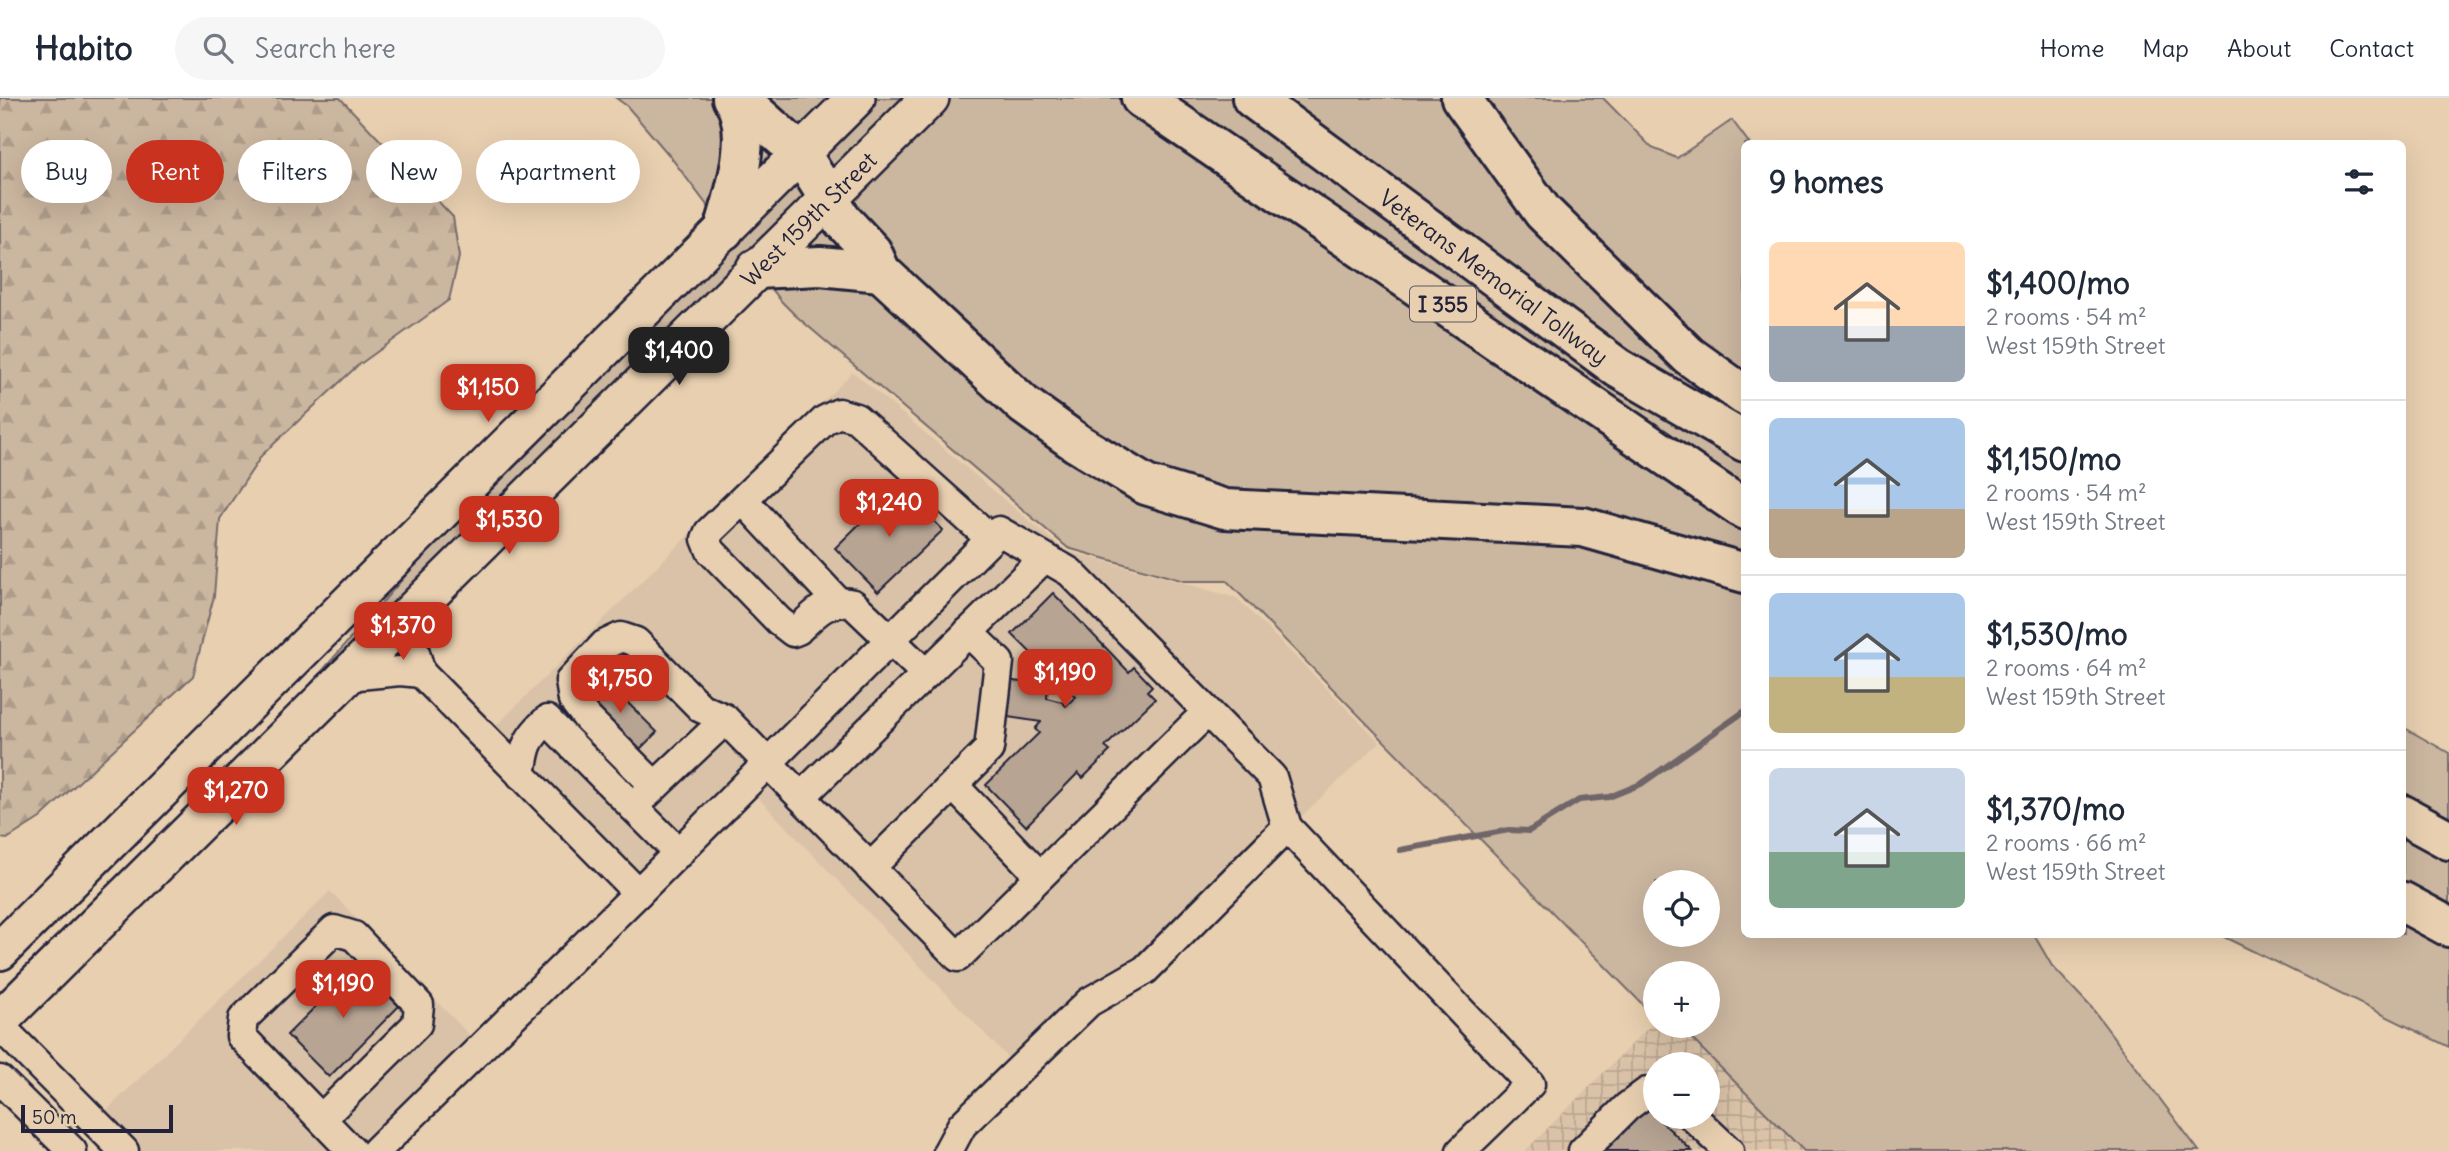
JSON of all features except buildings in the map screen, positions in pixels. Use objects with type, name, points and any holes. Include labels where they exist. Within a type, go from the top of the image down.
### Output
[{"type":"highway","name":"Veterans Memorial Tollway","points":[[1141,98],[1741,507]]},
{"type":"highway","name":"Veterans Memorial Tollway","points":[[1252,98],[1618,368],[1741,440]]},
{"type":"highway","points":[[1461,98],[1543,212],[1688,355],[1741,393]]},
{"type":"highway","points":[[735,102],[753,111],[801,154],[842,220],[872,252],[881,272],[1024,405],[1077,443],[1146,485],[1225,509],[1583,527],[1741,572]]},
{"type":"highway","points":[[724,230],[740,173],[742,133],[735,102]]},
{"type":"highway","points":[[756,269],[820,266],[881,272]]},
{"type":"highway","points":[[2406,817],[2449,840]]},
{"type":"highway","points":[[2406,904],[2449,927]]},
{"type":"main road","points":[[0,951],[856,98]]},
{"type":"main road","name":"West 159th Street","points":[[0,1020],[930,98]]},
{"type":"lane","points":[[926,674],[853,604],[838,602],[825,605],[793,632],[711,551],[706,539],[709,532],[825,420],[839,413],[856,418],[991,539]]},
{"type":"lane","points":[[743,500],[838,602]]},
{"type":"lane","points":[[376,1151],[679,853],[999,531],[1070,572],[1272,777],[1287,827],[1530,1084],[1461,1151]]},
{"type":"lane","points":[[801,797],[1044,558]]},
{"type":"lane","points":[[416,607],[413,646],[421,673],[638,893]]},
{"type":"lane","points":[[870,867],[989,749],[999,662],[968,632]]},
{"type":"lane","points":[[655,786],[587,718],[573,700],[570,681],[604,645],[621,637],[636,642],[701,708],[725,720],[958,957],[1207,712]]},
{"type":"lane","points":[[348,676],[387,672],[421,673]]},
{"type":"lane","points":[[521,775],[524,753],[531,735],[547,720],[679,853]]},
{"type":"lane","points":[[634,807],[725,720]]},
{"type":"lane","points":[[489,742],[531,735]]},
{"type":"lane","points":[[953,785],[1040,876]]},
{"type":"lane","points":[[948,1151],[962,1125],[1089,1002],[1145,971],[1287,827]]},
{"type":"lane","points":[[321,1119],[417,1024],[419,1005],[354,936],[334,930],[243,1019],[241,1037],[352,1151]]},
{"type":"lane","points":[[0,1026],[124,1151]]},
{"type":"lane","points":[[0,1080],[72,1151]]},
{"type":"lane","points":[[1583,1151],[1627,1107],[1643,1095]]},
{"type":"lane","points":[[1706,1129],[1729,1151]]},
{"type":"shaded area","points":[[853,372],[1064,550],[1237,598],[1380,742],[1142,967],[1015,1065],[743,782],[638,887],[489,733]]},
{"type":"shaded area","points":[[330,891],[478,1044],[368,1151],[128,1151],[98,1119]]},
{"type":"shaded area","points":[[1643,1033],[1643,1038],[1691,1038],[1705,1052],[1643,1052],[1643,1129],[1720,1129],[1720,1067],[1804,1151],[1525,1151]]},
{"type":"green space","points":[[0,98],[340,98],[380,140],[366,140],[366,203],[440,203],[453,217],[459,257],[449,300],[356,367],[262,455],[220,519],[214,596],[193,676],[40,818],[7,839],[0,838]]},
{"type":"green space","points":[[616,98],[1603,98],[1652,148],[1677,158],[1732,120],[1747,140],[1741,140],[1741,938],[2036,938],[2052,966],[2091,1007],[2199,1151],[1804,1151],[1720,1067],[1720,1052],[1705,1052],[1691,1038],[1720,1038],[1720,961],[1643,961],[1643,1005],[1227,581],[1184,581],[1068,548],[795,315],[749,259],[294,703],[464,509],[734,241],[669,155],[627,106]]},
{"type":"green space","points":[[2406,729],[2449,753],[2449,1047],[2226,938],[2406,938]]},
{"type":"waterway","points":[[1400,850],[1509,830],[1529,831],[1579,800],[1609,797],[1641,784],[1741,714]]}]
